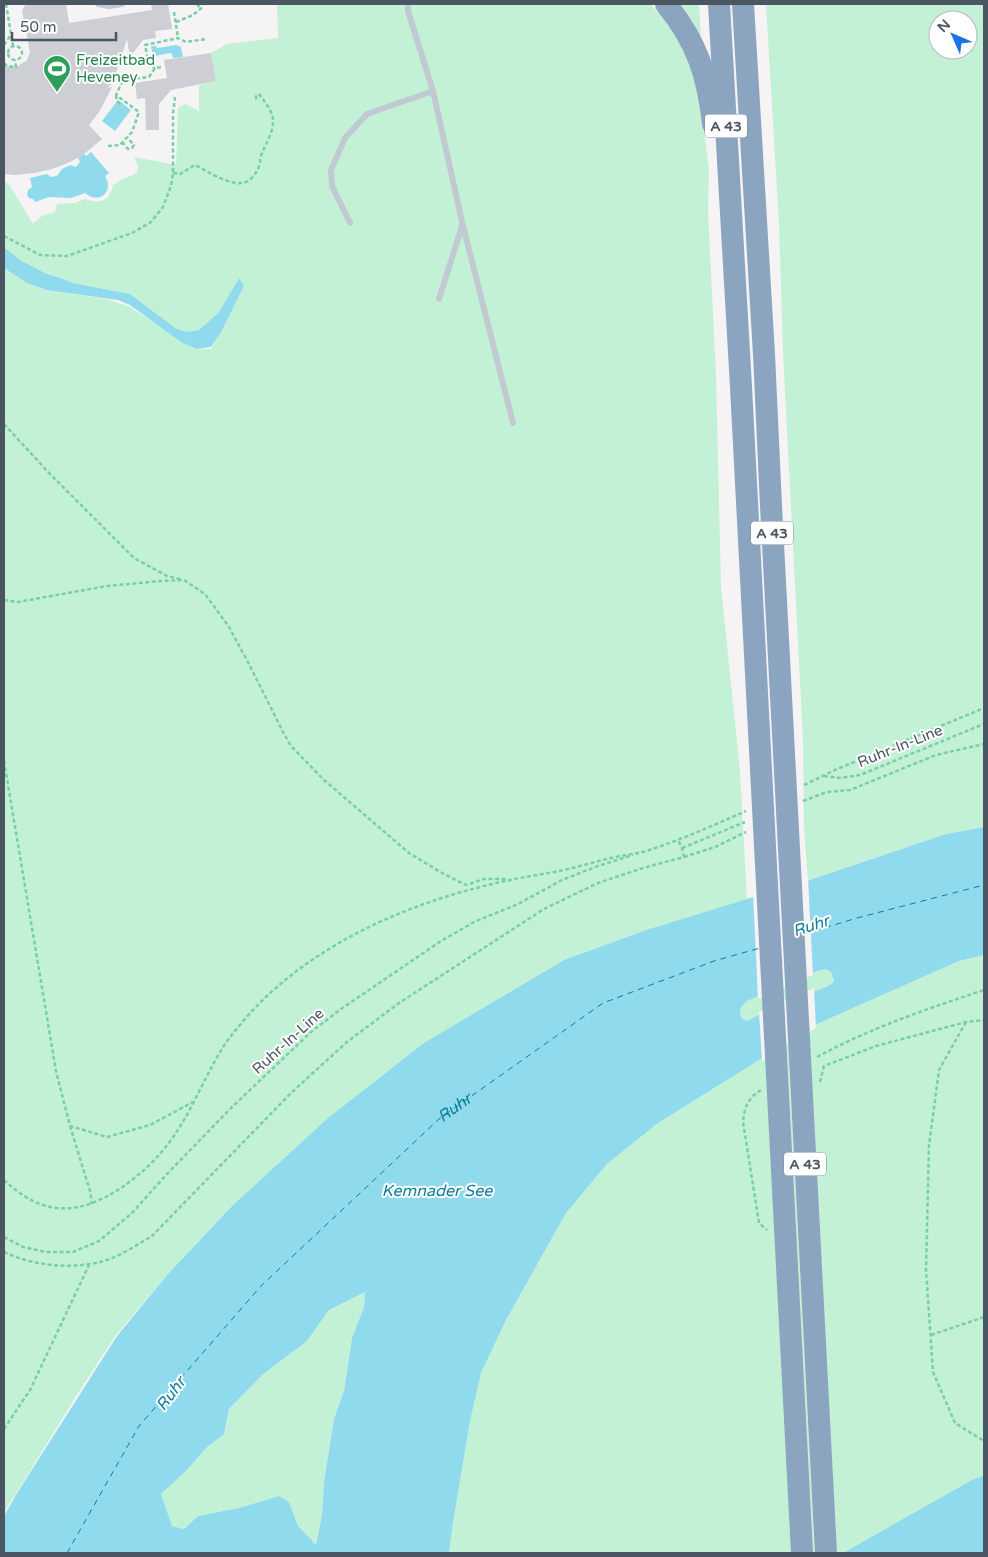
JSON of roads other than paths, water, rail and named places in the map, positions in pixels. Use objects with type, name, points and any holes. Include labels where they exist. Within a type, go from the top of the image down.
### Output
[{"type":"highway","points":[[666,4],[679,19],[693,43],[706,78],[712,113],[720,212],[733,249]]},
{"type":"highway","name":"A 43","points":[[718,4],[762,783],[802,1553]]},
{"type":"highway","name":"A 43","points":[[744,4],[791,781],[826,1553]]},
{"type":"lane","points":[[98,4],[108,6],[122,4]]},
{"type":"lane","points":[[408,4],[408,11],[433,91],[463,226],[514,423]]},
{"type":"lane","points":[[350,223],[332,186],[331,170],[345,138],[367,114],[433,91]]},
{"type":"lane","points":[[439,299],[463,226]]},
{"type":"water","points":[[176,45],[181,47],[183,57],[173,58],[170,53],[155,56],[151,46],[158,48]]},
{"type":"water","points":[[118,100],[131,110],[115,131],[102,121]]},
{"type":"water","points":[[91,152],[109,173],[105,176],[108,187],[104,195],[95,198],[85,193],[71,198],[49,197],[35,202],[29,198],[27,195],[28,190],[32,187],[30,178],[47,174],[51,177],[57,176],[62,169],[70,165],[76,167],[80,162],[78,157],[84,154],[86,156]]},
{"type":"water","points":[[4,247],[20,260],[47,274],[73,283],[130,294],[175,328],[187,332],[199,330],[219,312],[239,278],[244,286],[221,332],[211,347],[196,349],[181,342],[130,305],[118,300],[46,290],[27,283],[4,268]]},
{"type":"water","name":"Kemnader See","points":[[984,827],[984,955],[959,961],[817,1024],[658,1123],[607,1164],[566,1213],[506,1320],[481,1373],[470,1421],[449,1553],[4,1553],[4,1516],[19,1490],[117,1336],[168,1274],[233,1205],[328,1118],[424,1043],[564,960],[646,930],[809,880],[946,834]],"holes":[[[825,969],[831,972],[834,981],[830,985],[748,1021],[742,1019],[741,1009],[747,1001]],[[365,1292],[364,1307],[352,1338],[344,1391],[334,1419],[324,1482],[322,1515],[316,1545],[298,1526],[289,1502],[279,1496],[239,1508],[198,1516],[184,1529],[172,1526],[161,1494],[186,1471],[206,1448],[224,1434],[229,1409],[262,1375],[307,1341],[329,1310]]]},
{"type":"water","points":[[984,1475],[984,1553],[843,1553],[972,1480]]},
{"type":"place","name":"Freizeitbad Heveney","points":[[57,93]]},
{"type":"water label","name":"Ruhr","points":[[811,926]]},
{"type":"water label","name":"Ruhr","points":[[454,1107]]},
{"type":"water label","name":"Ruhr","points":[[171,1394]]}]
